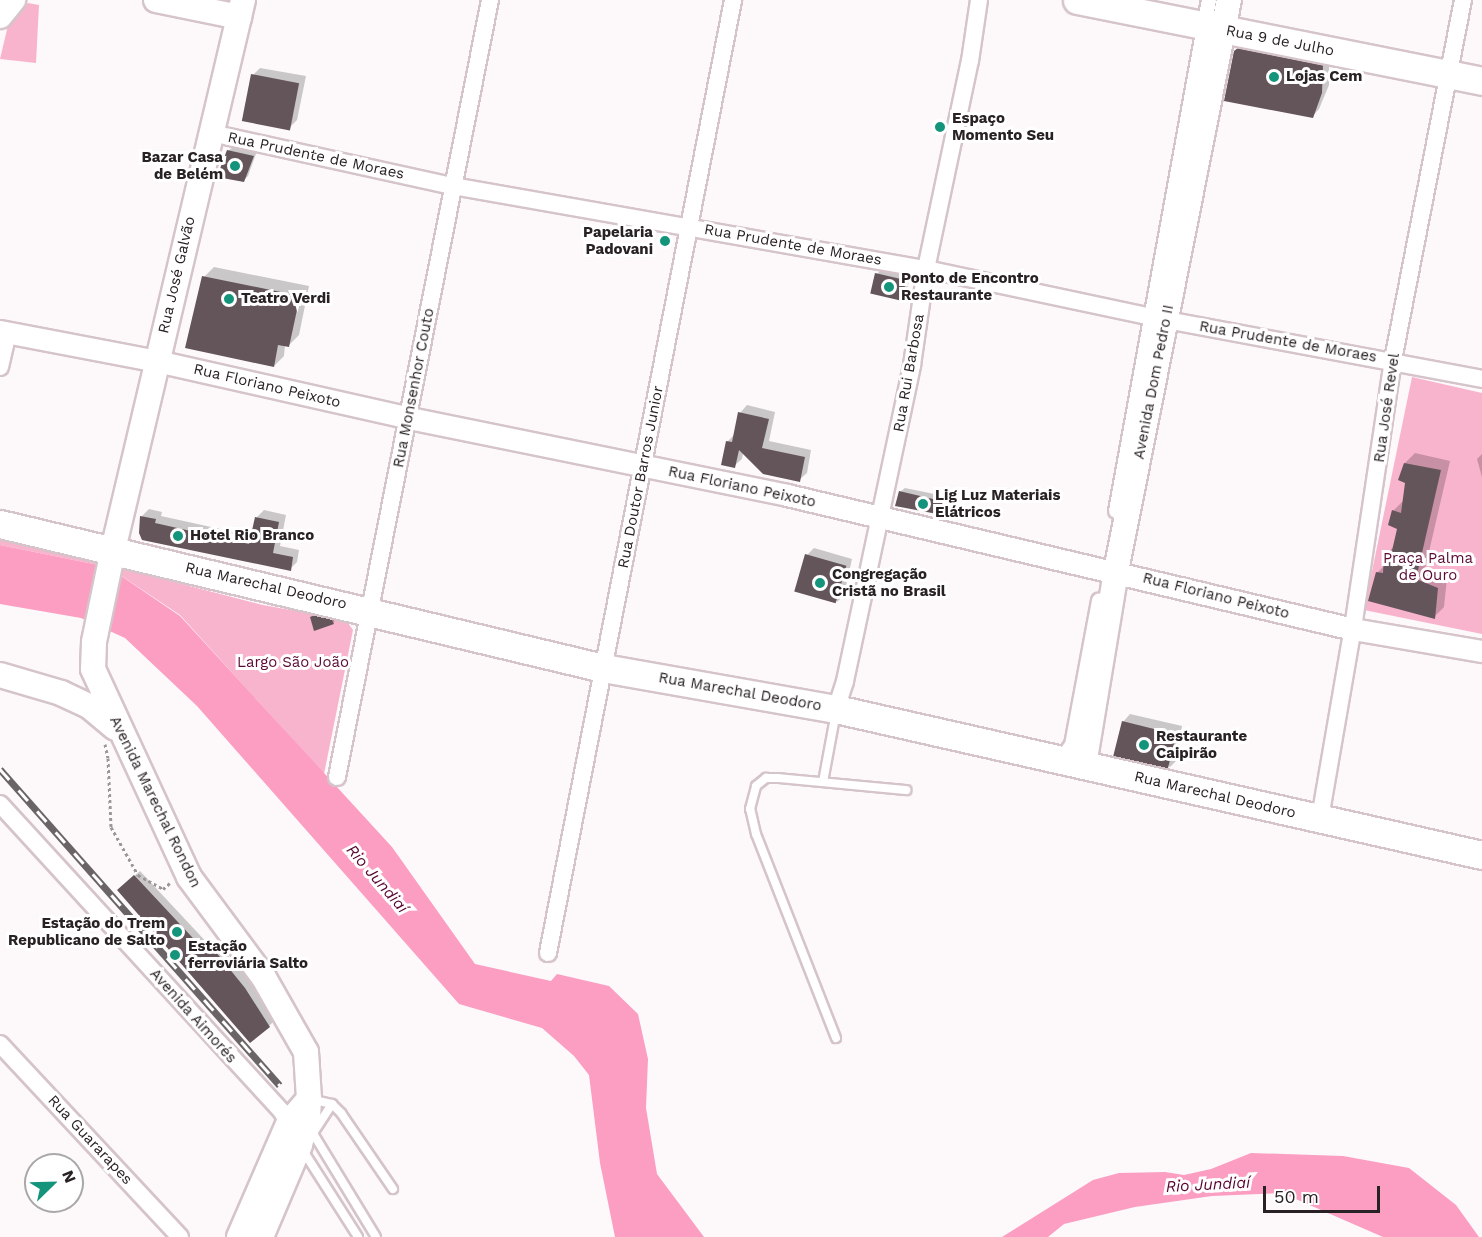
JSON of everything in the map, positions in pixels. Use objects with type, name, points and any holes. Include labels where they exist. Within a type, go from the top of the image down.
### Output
[{"type":"main road","points":[[0,16],[13,0]]},
{"type":"main road","points":[[156,0],[240,6]]},
{"type":"main road","name":"Rua 9 de Julho","points":[[1077,0],[1212,18],[1482,81]]},
{"type":"main road","name":"Avenida Dom Pedro II","points":[[1073,762],[1159,319],[1212,18],[1229,0]]},
{"type":"main road","name":"Rua José Galvão","points":[[112,555],[240,6]]},
{"type":"main road","name":"Rua Marechal Deodoro","points":[[0,524],[112,555],[370,611],[603,668],[836,709],[1482,855]]},
{"type":"main road","name":"Avenida Marechal Rondon","points":[[112,555],[94,642],[93,669],[110,735],[189,877],[264,978],[294,1028],[306,1052],[320,1101],[261,1237]]},
{"type":"main road","points":[[61,693],[84,680],[93,669]]},
{"type":"main road","points":[[0,675],[61,693],[89,706],[110,735]]},
{"type":"main road","points":[[239,1237],[289,1122],[320,1101]]},
{"type":"street","name":"Rua Monsenhor Couto","points":[[337,777],[490,0]]},
{"type":"street","name":"Rua Doutor Barros Junior","points":[[548,953],[733,0]]},
{"type":"street","name":"Rua Rui Barbosa","points":[[836,709],[845,681],[912,365],[926,269],[970,61],[980,0]]},
{"type":"street","name":"Rua José Revel","points":[[1320,818],[1353,629],[1393,360],[1463,0]]},
{"type":"street","name":"Rua Prudente de Moraes","points":[[211,133],[453,186],[926,269],[1159,319],[1393,360],[1482,379]]},
{"type":"street","name":"Rua Floriano Peixoto","points":[[4,332],[157,361],[409,418],[787,495],[1353,629],[1482,651]]},
{"type":"street","points":[[0,367],[4,332]]},
{"type":"street","name":"Avenida Aimorés","points":[[0,804],[289,1122],[300,1145]]},
{"type":"street","name":"Rua Guararapes","points":[[0,1044],[180,1237]]},
{"type":"lane","points":[[823,782],[836,709]]},
{"type":"lane","points":[[836,1038],[756,834],[750,809],[756,786],[766,778],[906,790]]},
{"type":"lane","points":[[376,1237],[314,1135],[320,1101],[349,1123],[393,1189]]},
{"type":"lane","points":[[300,1145],[358,1237]]},
{"type":"path","points":[[110,735],[108,758],[111,827],[138,875],[164,889],[170,883]]},
{"type":"green space","points":[[28,3],[39,5],[36,63],[0,59],[9,21]]},
{"type":"green space","name":"Praça Palma de Ouro","points":[[1412,377],[1482,393],[1482,634],[1364,610]]},
{"type":"green space","name":"Largo São João","points":[[0,537],[263,605],[346,620],[353,630],[324,774],[180,615],[108,567],[0,545]]},
{"type":"water","name":"Rio Jundiaí","points":[[0,545],[108,567],[180,616],[392,847],[475,964],[551,981],[557,974],[609,986],[638,1014],[648,1059],[646,1108],[657,1174],[704,1237],[615,1237],[600,1163],[589,1075],[574,1056],[542,1028],[459,1004],[197,706],[125,638],[81,618],[0,604]]},
{"type":"water","name":"Rio Jundiaí","points":[[1251,1153],[1343,1156],[1409,1168],[1456,1205],[1479,1237],[1383,1237],[1282,1193],[1212,1196],[1135,1207],[1064,1224],[1048,1237],[1002,1237],[1093,1180],[1119,1173],[1165,1172],[1184,1175],[1211,1169]]},
{"type":"building","name":"Lojas Cem","points":[[1238,48],[1323,65],[1322,93],[1313,118],[1224,101],[1234,51]]},
{"type":"building","points":[[251,74],[299,83],[290,130],[242,121]]},
{"type":"building","name":"Bazar Casa de Belém","points":[[227,150],[254,156],[244,182],[217,177]]},
{"type":"building","name":"Ponto de Encontro Restaurante","points":[[875,273],[906,280],[901,301],[870,293]]},
{"type":"building","points":[[202,276],[300,296],[289,347],[278,345],[274,367],[185,348]]},
{"type":"building","points":[[738,412],[769,419],[762,448],[805,457],[800,482],[763,474],[739,450],[735,468],[721,465],[726,441],[732,442]]},
{"type":"building","points":[[1404,463],[1441,470],[1416,579],[1438,588],[1435,619],[1368,601],[1376,572],[1383,573],[1384,554],[1391,555],[1397,529],[1388,525],[1392,510],[1401,513],[1405,483],[1398,480]]},
{"type":"building","name":"Lig Luz Materiais Elátricos","points":[[899,491],[950,503],[948,516],[895,506]]},
{"type":"building","points":[[140,516],[156,519],[155,523],[249,544],[255,517],[279,522],[273,553],[293,557],[291,571],[142,540],[139,533]]},
{"type":"building","name":"Congregação Cristã no Brasil","points":[[805,554],[846,566],[836,603],[794,591]]},
{"type":"building","points":[[315,615],[332,620],[334,624],[314,631],[310,617]]},
{"type":"building","name":"Restaurante Caipirão","points":[[1122,721],[1176,735],[1168,769],[1113,756]]},
{"type":"building","points":[[134,875],[205,951],[211,946],[245,988],[270,1027],[250,1043],[117,890]]},
{"type":"railway","points":[[0,769],[280,1085]]},
{"type":"place","name":"Lojas Cem","points":[[1274,77]]},
{"type":"place","name":"Espaço Momento Seu","points":[[940,127]]},
{"type":"place","name":"Bazar Casa de Belém","points":[[235,166]]},
{"type":"place","name":"Papelaria Padovani","points":[[665,241]]},
{"type":"place","name":"Ponto de Encontro Restaurante","points":[[889,287]]},
{"type":"place","name":"Teatro Verdi","points":[[229,299]]},
{"type":"place","name":"Lig Luz Materiais Elátricos","points":[[923,504]]},
{"type":"place","name":"Hotel Rio Branco","points":[[178,536]]},
{"type":"place","name":"Congregação Cristã no Brasil","points":[[820,583]]},
{"type":"place","name":"Restaurante Caipirão","points":[[1144,745]]},
{"type":"place","name":"Estação do Trem Republicano de Salto","points":[[177,932]]},
{"type":"place","name":"Estação ferroviária Salto","points":[[175,955]]}]
